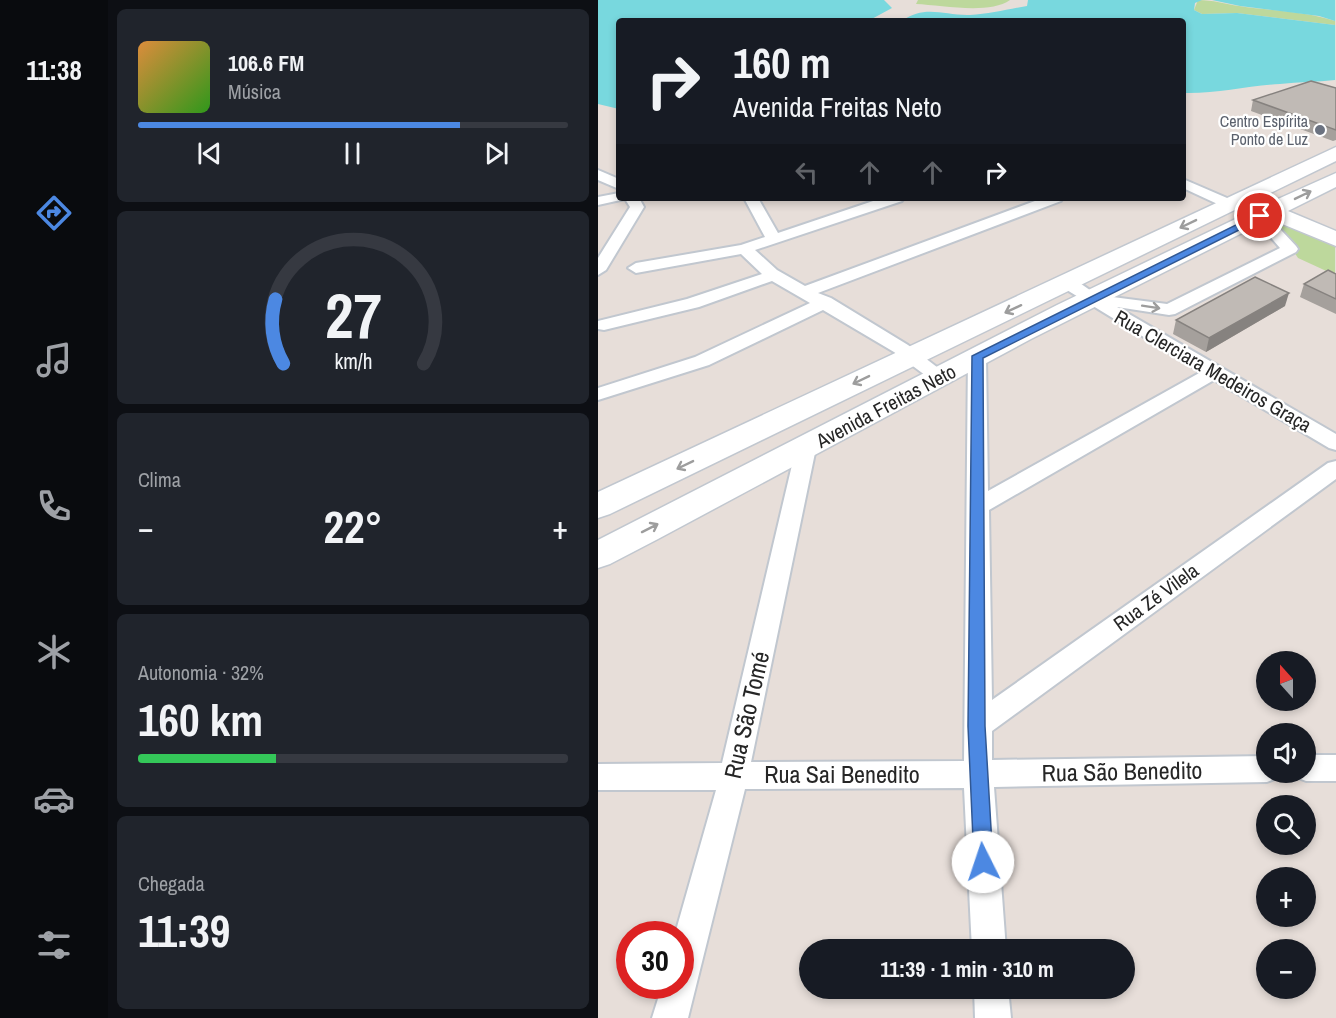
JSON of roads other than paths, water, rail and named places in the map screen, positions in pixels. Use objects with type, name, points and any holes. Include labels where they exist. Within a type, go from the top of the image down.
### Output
[{"type":"main road","name":"Avenida Freitas Neto","points":[[598,555],[940,377],[1084,293],[1250,208],[1336,153]]},
{"type":"main road","name":"Avenida Freitas Neto","points":[[1250,208],[1336,179]]},
{"type":"main road","points":[[1250,208],[1336,239]]},
{"type":"main road","name":"Avenida Freitas Neto","points":[[598,506],[913,355],[1084,293]]},
{"type":"street","points":[[598,174],[616,183]]},
{"type":"street","points":[[1084,293],[1169,310],[1290,249],[1250,208],[1186,184]]},
{"type":"street","points":[[598,201],[616,198]]},
{"type":"street","points":[[753,201],[774,239]]},
{"type":"street","points":[[636,268],[744,249],[888,201]]},
{"type":"street","points":[[806,292],[1048,201]]},
{"type":"street","points":[[598,270],[631,220],[634,203]]},
{"type":"street","points":[[744,249],[774,275],[825,302],[913,355],[940,377]]},
{"type":"street","points":[[604,325],[693,303],[774,275]]},
{"type":"street","name":"Rua Clerciara Medeiros Graça","points":[[1084,293],[1336,443]]},
{"type":"street","points":[[598,394],[702,361],[825,302]]},
{"type":"street","points":[[977,356],[977,726],[988,939]]},
{"type":"street","points":[[977,507],[1214,372]]},
{"type":"street","name":"Rua São Tomé","points":[[694,926],[734,776],[806,448]]},
{"type":"street","name":"Rua Zé Vilela","points":[[977,726],[1336,468]]},
{"type":"street","name":"Rua São Benedito","points":[[978,774],[1256,769]]},
{"type":"street","name":"Rua Sai Benedito","points":[[598,777],[978,774]]},
{"type":"street","points":[[670,1018],[675,999]]},
{"type":"street","points":[[992,999],[993,1018]]},
{"type":"water","points":[[598,0],[884,0],[892,8],[874,18],[616,18],[616,108],[598,104]]},
{"type":"water","points":[[1028,0],[1202,0],[1195,3],[1194,10],[1202,14],[1237,13],[1335,25],[1335,80],[1186,93],[1186,18],[907,18],[927,12],[970,15],[1027,6]]},
{"type":"water","points":[[1212,0],[1335,0],[1335,21],[1319,16]]},
{"type":"place","name":"Centro Espírita Ponto de Luz","points":[[1320,130]]}]
